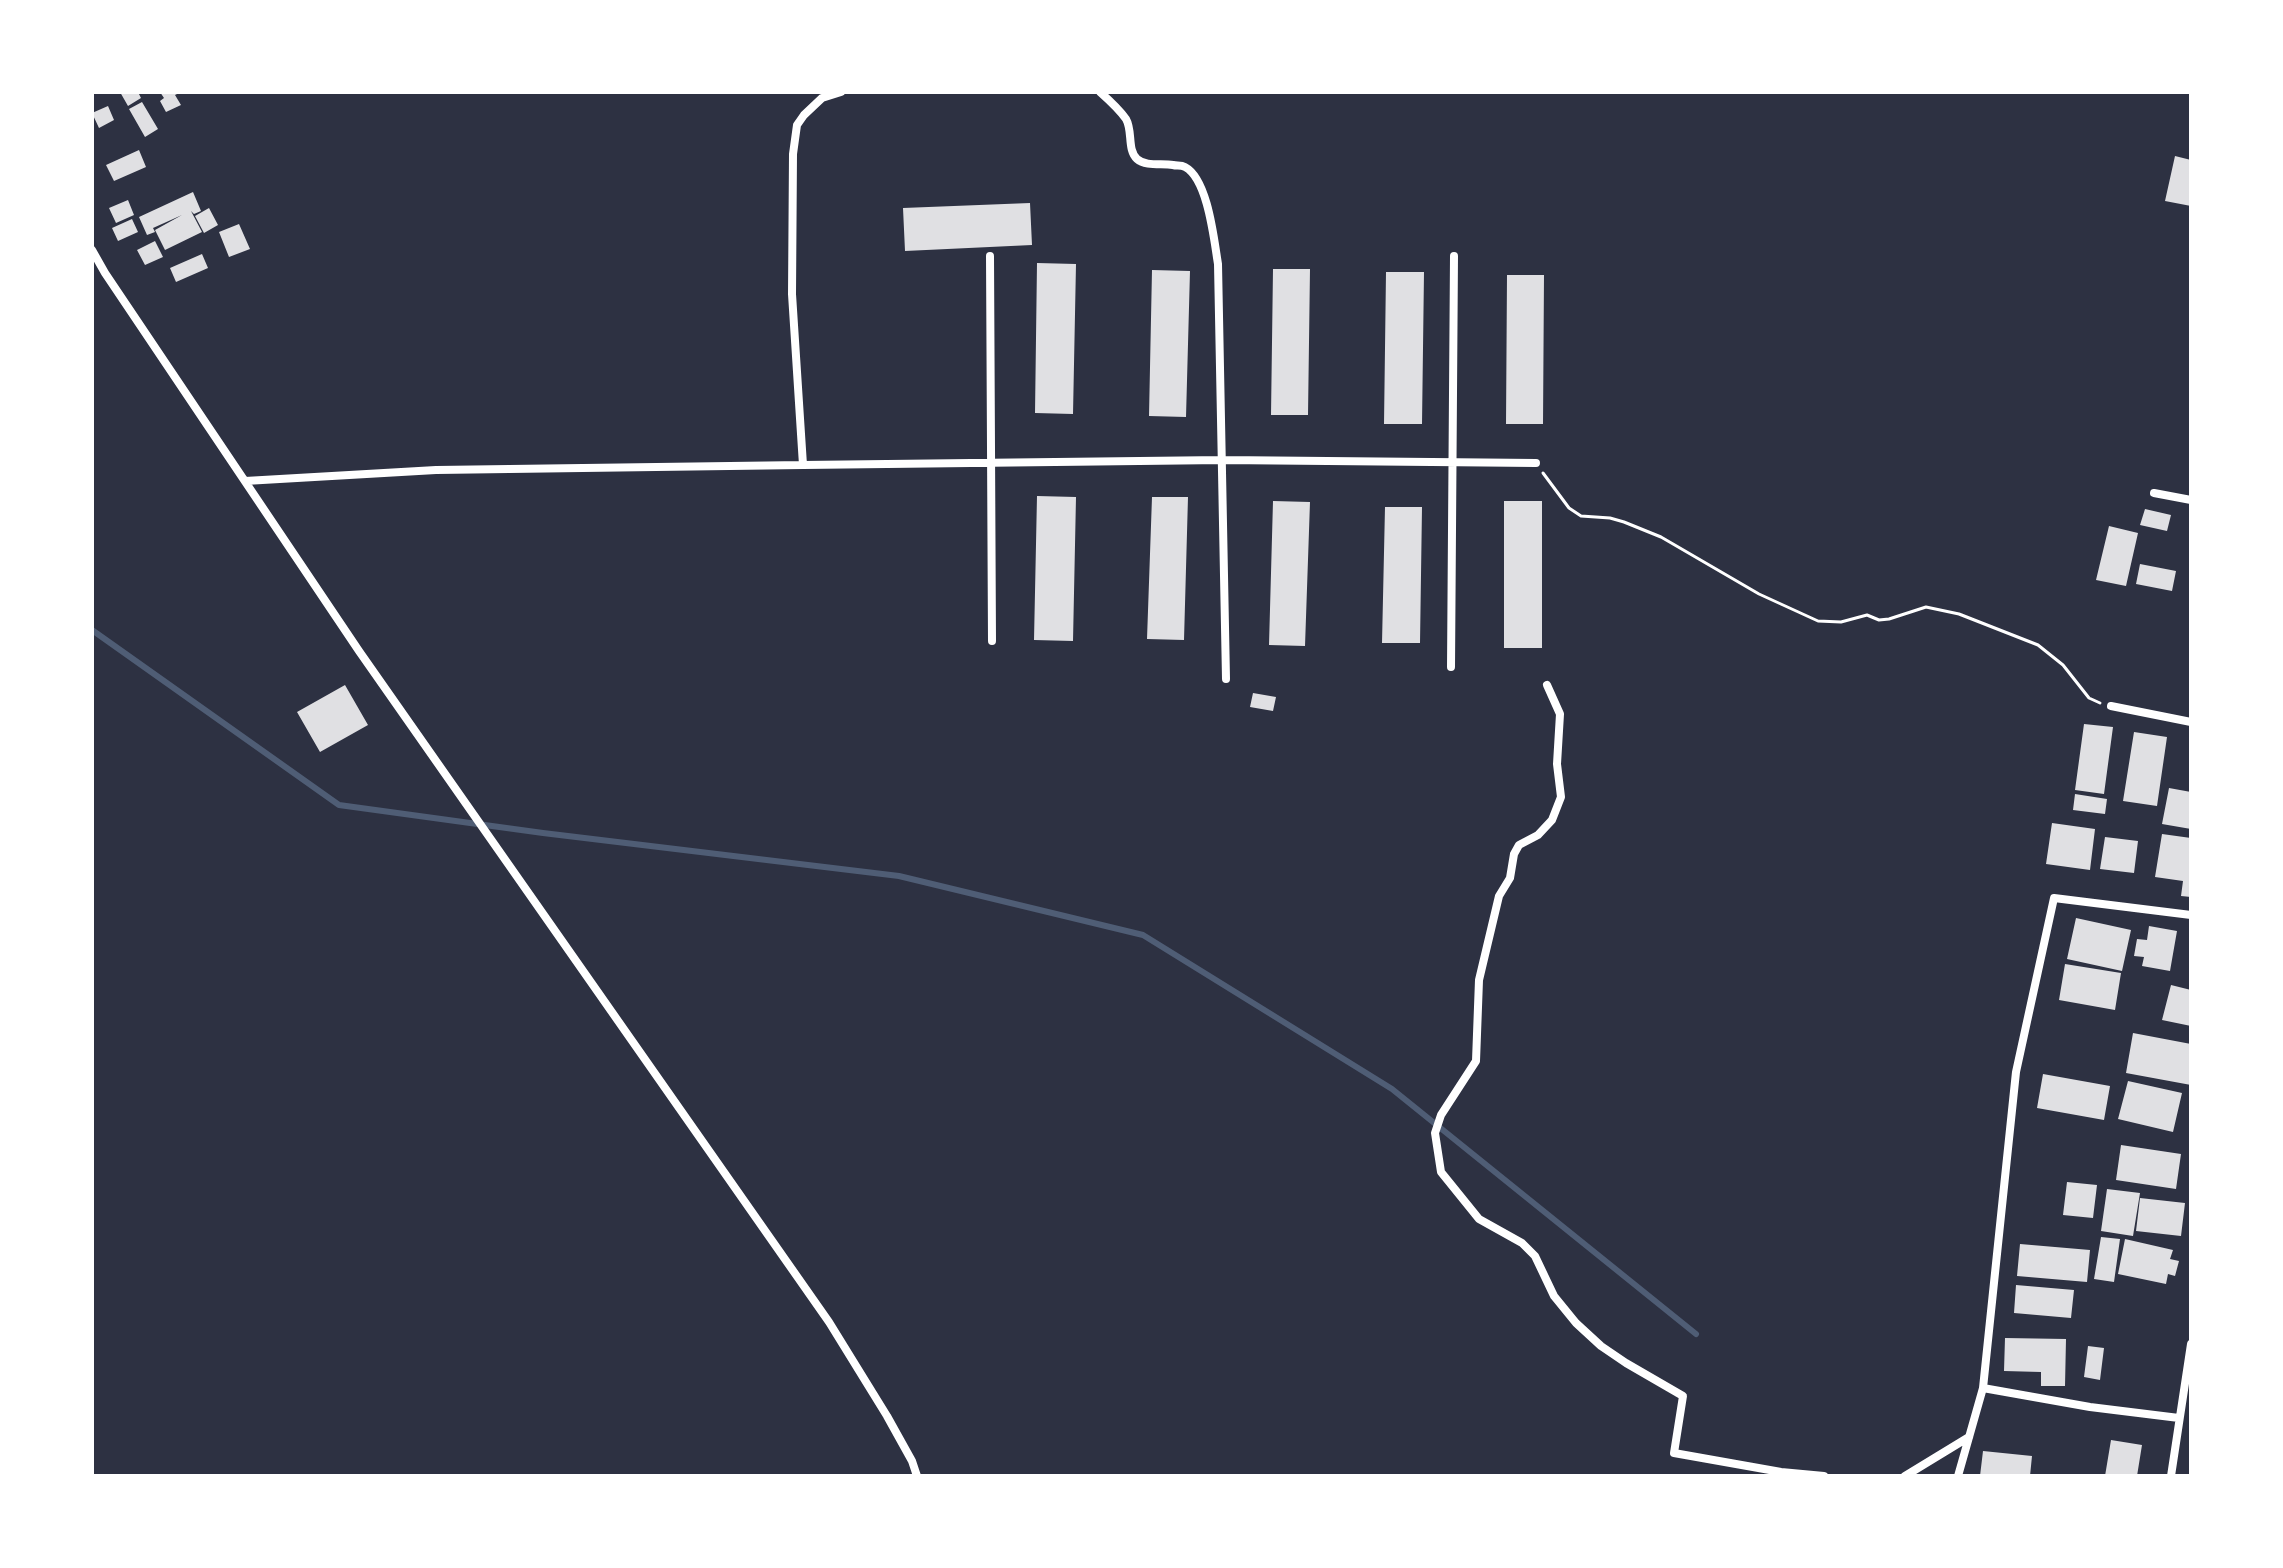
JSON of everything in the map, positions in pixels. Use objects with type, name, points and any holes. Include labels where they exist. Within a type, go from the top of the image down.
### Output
[{"type":"street","points":[[803,465],[792,294],[793,154],[797,125],[804,115],[822,98],[841,92]]},
{"type":"street","points":[[1100,92],[1127,121],[1132,153],[1137,160],[1146,164],[1185,167],[1195,177],[1202,190],[1218,264],[1226,679]]},
{"type":"street","points":[[92,250],[359,651],[829,1322],[912,1461],[917,1476]]},
{"type":"street","points":[[990,256],[992,641]]},
{"type":"street","points":[[1451,667],[1454,256]]},
{"type":"street","points":[[245,481],[436,470],[1223,460],[1536,463]]},
{"type":"street","points":[[2154,493],[2191,500]]},
{"type":"street","points":[[1547,685],[1560,714],[1557,764],[1561,797],[1552,820],[1538,835],[1519,845],[1514,854],[1510,878],[1499,896],[1479,980],[1476,1061],[1441,1115],[1435,1133],[1441,1172],[1479,1219],[1522,1243],[1535,1256],[1554,1296],[1576,1323],[1601,1346],[1683,1396],[1674,1453],[1781,1472],[1824,1476]]},
{"type":"street","points":[[2111,706],[2191,722]]},
{"type":"street","points":[[1958,1476],[1983,1388],[2016,1072],[2054,898],[2191,915]]},
{"type":"street","points":[[2171,1476],[2191,1344]]},
{"type":"street","points":[[1983,1388],[2090,1407],[2179,1418]]},
{"type":"street","points":[[1905,1476],[1969,1437]]},
{"type":"path","points":[[1536,463],[1569,508],[1581,516],[1610,518],[1661,537],[1759,594],[1818,621],[1841,622],[1867,615],[1879,620],[1889,619],[1926,607],[1959,614],[2038,645],[2063,665],[2089,698],[2111,706]]},
{"type":"building","points":[[120,92],[138,92],[141,98],[128,106]]},
{"type":"building","points":[[160,92],[181,92],[175,95],[181,105],[166,112],[160,101],[164,98]]},
{"type":"building","points":[[142,102],[158,129],[145,137],[129,109]]},
{"type":"building","points":[[108,106],[114,120],[99,128],[92,113]]},
{"type":"building","points":[[139,150],[146,167],[114,181],[106,165]]},
{"type":"building","points":[[2175,156],[2191,160],[2191,206],[2165,201]]},
{"type":"building","points":[[193,192],[201,211],[194,214],[191,211],[202,232],[165,250],[155,230],[182,215],[153,228],[155,232],[147,235],[139,217]]},
{"type":"building","points":[[128,200],[134,215],[116,223],[109,208]]},
{"type":"building","points":[[1030,203],[1032,245],[905,251],[903,208]]},
{"type":"building","points":[[209,208],[218,225],[204,233],[195,216]]},
{"type":"building","points":[[132,219],[138,232],[118,241],[112,228]]},
{"type":"building","points":[[239,224],[250,249],[229,257],[219,232]]},
{"type":"building","points":[[155,241],[163,257],[145,265],[137,250]]},
{"type":"building","points":[[202,254],[208,268],[176,282],[170,268]]},
{"type":"building","points":[[1037,263],[1076,264],[1073,414],[1035,413]]},
{"type":"building","points":[[1273,269],[1310,269],[1308,415],[1271,415]]},
{"type":"building","points":[[1152,270],[1190,271],[1186,417],[1149,416]]},
{"type":"building","points":[[1386,272],[1424,272],[1422,424],[1384,424]]},
{"type":"building","points":[[1507,275],[1544,275],[1543,424],[1506,424]]},
{"type":"building","points":[[1037,496],[1076,497],[1073,641],[1034,640]]},
{"type":"building","points":[[1152,497],[1188,497],[1184,640],[1147,639]]},
{"type":"building","points":[[1273,501],[1310,502],[1305,646],[1269,645]]},
{"type":"building","points":[[1504,501],[1542,501],[1542,648],[1504,648]]},
{"type":"building","points":[[1385,507],[1422,507],[1420,643],[1382,643]]},
{"type":"building","points":[[2145,509],[2171,515],[2167,531],[2140,525]]},
{"type":"building","points":[[2109,526],[2138,533],[2126,586],[2096,580]]},
{"type":"building","points":[[2140,564],[2176,571],[2172,591],[2136,584]]},
{"type":"building","points":[[345,685],[368,725],[320,752],[297,712]]},
{"type":"building","points":[[1253,693],[1276,697],[1273,711],[1250,707]]},
{"type":"building","points":[[2084,724],[2113,727],[2104,794],[2075,790]]},
{"type":"building","points":[[2134,732],[2167,737],[2157,806],[2123,801]]},
{"type":"building","points":[[2169,788],[2191,792],[2191,829],[2162,824]]},
{"type":"building","points":[[2075,794],[2107,799],[2105,814],[2073,810]]},
{"type":"building","points":[[2052,823],[2095,829],[2090,870],[2046,864]]},
{"type":"building","points":[[2162,834],[2191,838],[2191,897],[2181,896],[2183,881],[2155,877]]},
{"type":"building","points":[[2105,837],[2138,841],[2134,873],[2100,869]]},
{"type":"building","points":[[2076,918],[2131,930],[2122,971],[2067,959]]},
{"type":"building","points":[[2149,926],[2177,931],[2170,971],[2142,966],[2144,957],[2134,956],[2137,939],[2147,940]]},
{"type":"building","points":[[2065,964],[2121,973],[2115,1010],[2059,1000]]},
{"type":"building","points":[[2171,985],[2191,990],[2191,1026],[2162,1020]]},
{"type":"building","points":[[2133,1033],[2191,1044],[2191,1085],[2126,1073]]},
{"type":"building","points":[[2043,1074],[2110,1086],[2104,1120],[2037,1108]]},
{"type":"building","points":[[2128,1081],[2182,1093],[2173,1132],[2118,1119]]},
{"type":"building","points":[[2121,1145],[2181,1154],[2176,1189],[2116,1180]]},
{"type":"building","points":[[2067,1182],[2097,1185],[2093,1218],[2063,1215]]},
{"type":"building","points":[[2107,1189],[2140,1193],[2133,1236],[2101,1231]]},
{"type":"building","points":[[2140,1198],[2185,1203],[2181,1236],[2136,1231]]},
{"type":"building","points":[[2101,1237],[2120,1239],[2114,1282],[2094,1279]]},
{"type":"building","points":[[2125,1239],[2173,1250],[2170,1259],[2179,1261],[2175,1276],[2168,1274],[2166,1284],[2118,1274]]},
{"type":"building","points":[[2020,1244],[2090,1250],[2087,1282],[2017,1276]]},
{"type":"building","points":[[2016,1285],[2074,1290],[2071,1318],[2014,1313]]},
{"type":"building","points":[[2005,1338],[2066,1339],[2065,1386],[2041,1386],[2041,1372],[2004,1371]]},
{"type":"building","points":[[2088,1346],[2104,1348],[2100,1380],[2084,1377]]},
{"type":"building","points":[[2111,1440],[2142,1445],[2137,1476],[2105,1476]]},
{"type":"building","points":[[1983,1451],[2032,1456],[2030,1476],[1980,1476]]},
{"type":"waterway","points":[[92,630],[339,805],[899,876],[1143,935],[1392,1089],[1696,1334]]}]
